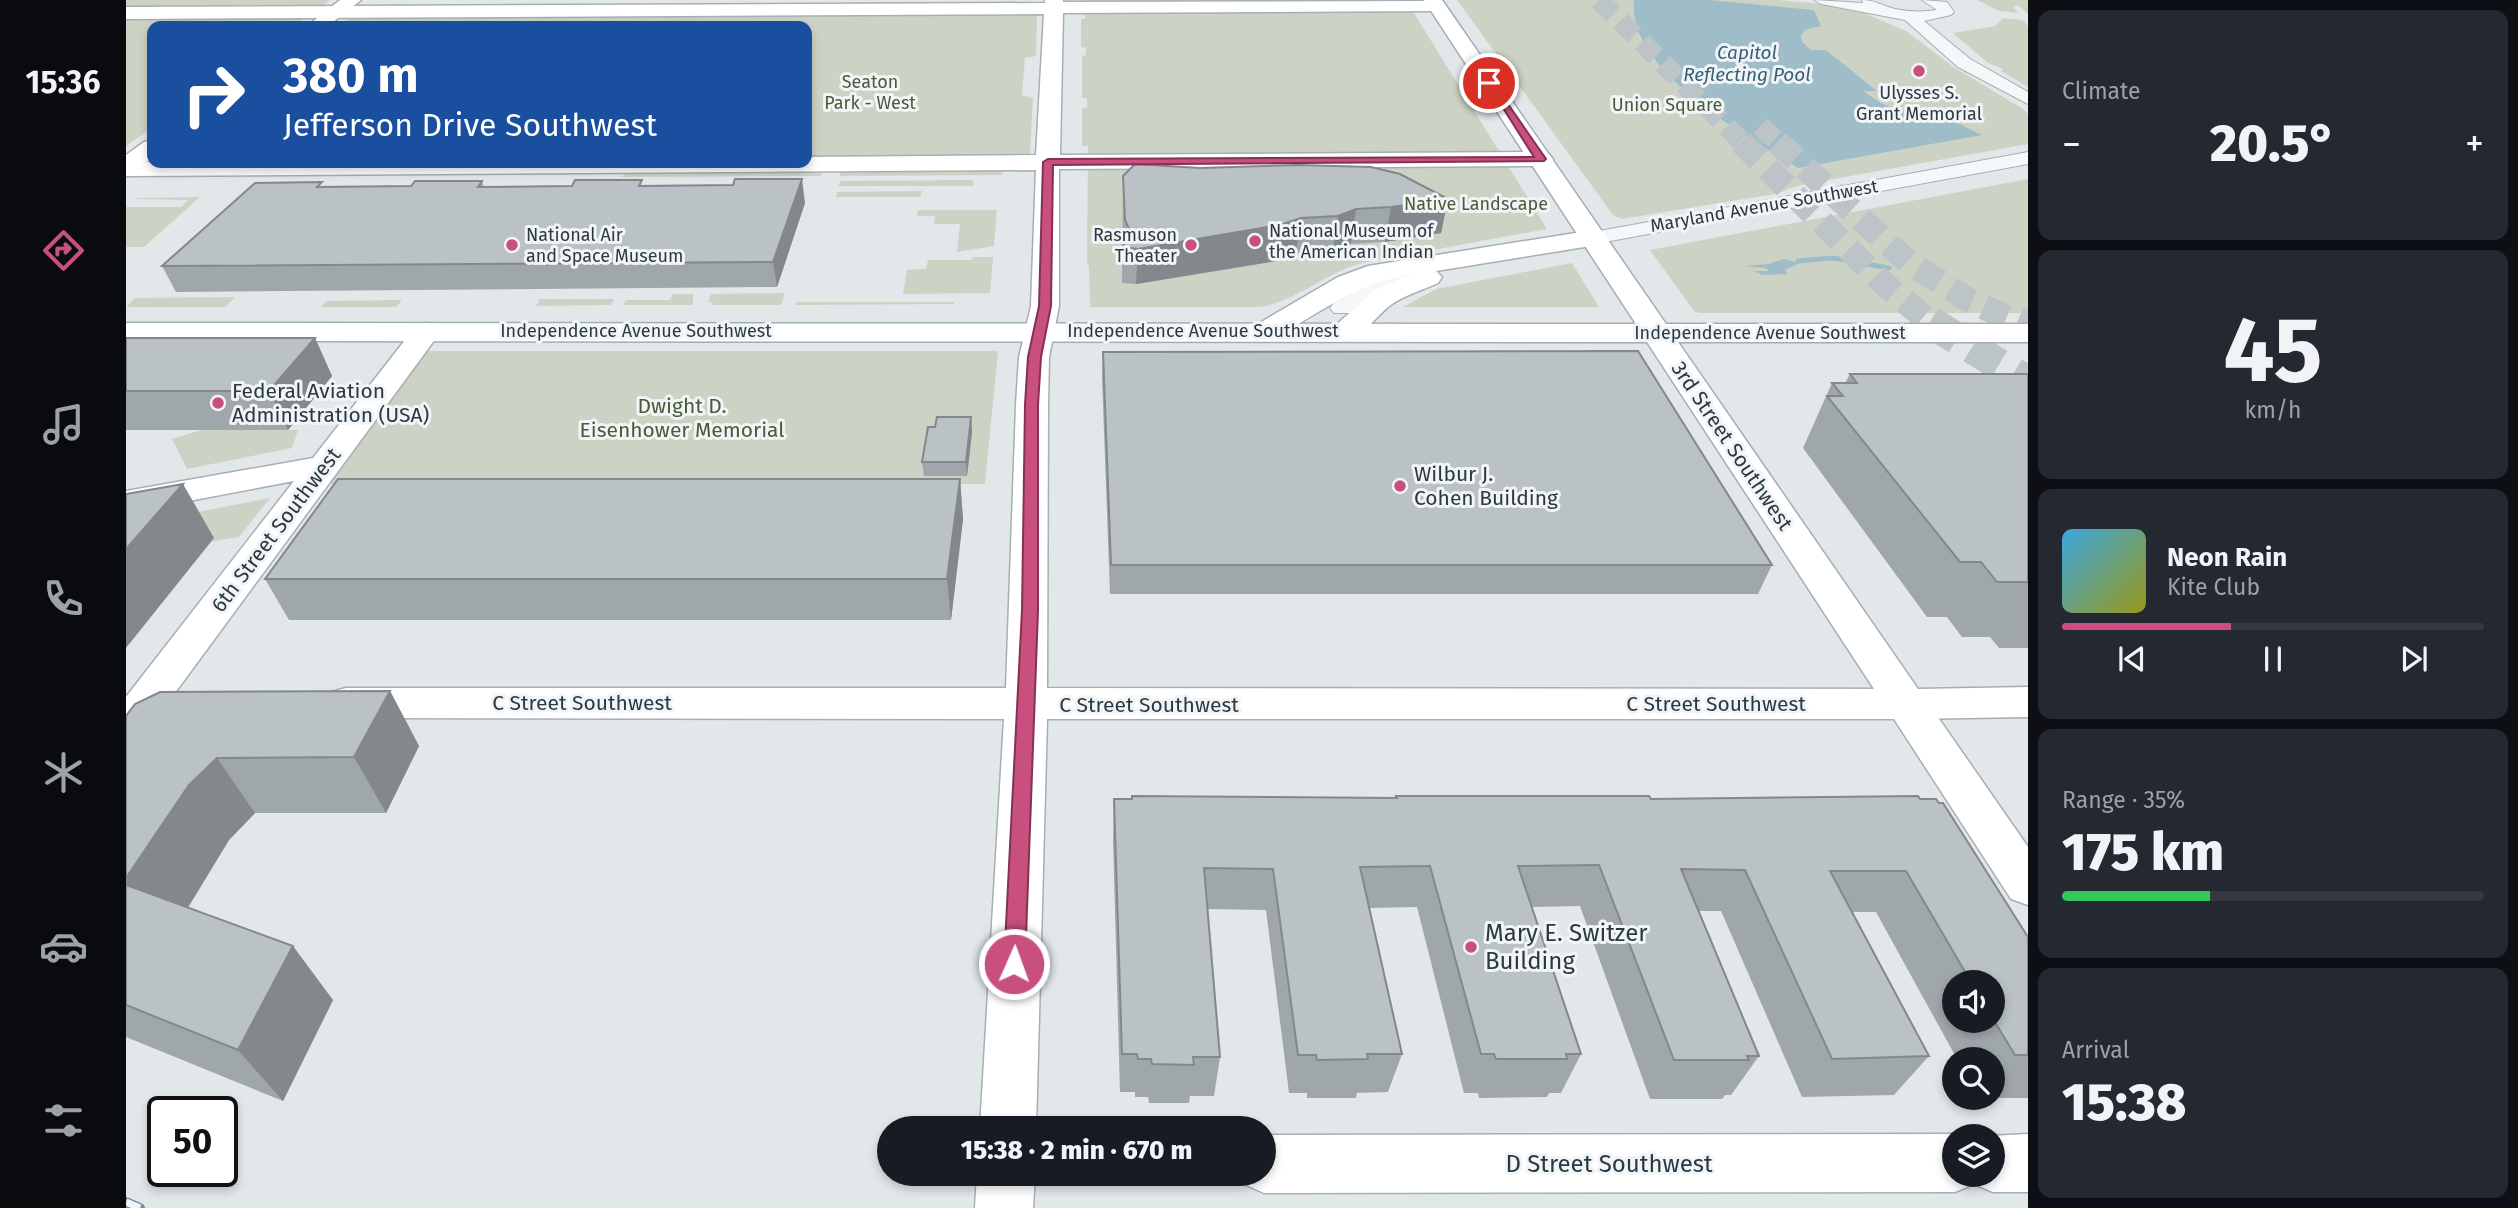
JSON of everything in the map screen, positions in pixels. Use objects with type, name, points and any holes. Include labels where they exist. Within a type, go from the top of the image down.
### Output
[{"type":"street","points":[[323,21],[352,0]]},
{"type":"street","points":[[1821,0],[1875,5],[1910,16],[1933,16],[1946,12],[1942,5],[1929,0]]},
{"type":"street","points":[[126,13],[1435,3]]},
{"type":"street","name":"3rd Street Southwest","points":[[1435,3],[2028,885]]},
{"type":"street","points":[[1009,1116],[1030,596],[1032,405],[1034,357],[1045,306],[1054,4]]},
{"type":"street","points":[[1910,16],[1964,63],[2028,99]]},
{"type":"street","points":[[126,167],[147,151]]},
{"type":"street","name":"Maryland Avenue Southwest","points":[[1266,331],[1301,308],[1361,277],[1441,261],[1594,238],[2028,158]]},
{"type":"street","points":[[812,163],[1541,159]]},
{"type":"street","points":[[126,167],[147,167]]},
{"type":"street","name":"Maryland Avenue Southwest","points":[[1343,320],[1377,303],[1399,288],[1500,254]]},
{"type":"street","points":[[1343,320],[1396,276]]},
{"type":"street","name":"Independence Avenue Southwest","points":[[126,332],[1266,331],[1343,320],[1658,333],[2028,333]]},
{"type":"street","name":"6th Street Southwest","points":[[135,715],[426,332]]},
{"type":"street","points":[[1995,334],[2028,356]]},
{"type":"street","points":[[126,502],[323,467]]},
{"type":"street","points":[[135,715],[199,702]]},
{"type":"street","name":"C Street Southwest","points":[[311,702],[1025,705],[2028,702]]},
{"type":"street","name":"D Street Southwest","points":[[1276,1164],[1942,1163]]},
{"type":"street","points":[[2005,1163],[2028,1163]]},
{"type":"street","points":[[1004,1208],[1005,1186]]},
{"type":"green space","points":[[126,0],[330,0],[321,7],[126,10]]},
{"type":"green space","name":"Native Landscape","points":[[1078,0],[1406,0],[1547,229],[1362,263],[1336,273],[1287,299],[1261,307],[1090,307],[1087,265],[1088,146],[1082,146],[1082,108],[1087,108],[1087,98],[1082,98],[1082,56],[1086,55],[1086,48],[1081,47],[1081,19],[1085,19],[1085,1]]},
{"type":"green space","name":"Union Square","points":[[1457,0],[1778,0],[1832,5],[1862,12],[1906,31],[1955,68],[2023,109],[2028,114],[2028,144],[1801,185],[1775,194],[1622,219],[1613,215]]},
{"type":"green space","points":[[1977,0],[2028,0],[2028,14],[2019,6],[2013,6],[2018,13],[1999,11]]},
{"type":"green space","name":"Seaton Park - West","points":[[1037,13],[1036,56],[1025,58],[1022,95],[1033,98],[1030,154],[1022,158],[812,159],[812,21],[346,21],[351,17]]},
{"type":"green space","points":[[126,17],[306,17],[301,21],[147,21],[147,131],[126,146]]},
{"type":"green space","points":[[2003,18],[2022,20],[2028,26],[2028,87],[2001,71],[2003,69],[1988,63],[1953,33],[1995,26]]},
{"type":"green space","points":[[1003,170],[1002,175],[839,176],[841,171]]},
{"type":"green space","points":[[822,171],[820,176],[622,177],[625,173]]},
{"type":"green space","points":[[2028,179],[2028,313],[1699,313],[1694,311],[1650,250]]},
{"type":"green space","points":[[973,180],[973,186],[838,186],[841,181]]},
{"type":"green space","points":[[922,191],[920,197],[836,197],[837,192]]},
{"type":"green space","points":[[200,197],[144,247],[126,247],[126,207],[181,207],[189,200],[136,199]]},
{"type":"green space","points":[[918,210],[997,210],[994,246],[957,252],[960,224],[934,224],[935,216],[917,216]]},
{"type":"green space","points":[[973,257],[993,257],[990,293],[903,294],[907,270],[926,269],[928,260],[972,260]]},
{"type":"green space","points":[[1572,263],[1599,307],[1403,307],[1436,289]]},
{"type":"green space","points":[[785,293],[781,305],[712,305],[713,302],[708,302],[711,294]]},
{"type":"green space","points":[[673,294],[693,294],[693,305],[623,305],[626,300],[670,300]]},
{"type":"green space","points":[[235,297],[226,307],[126,307],[135,298]]},
{"type":"green space","points":[[540,299],[614,299],[611,305],[536,306]]},
{"type":"green space","points":[[402,300],[396,307],[321,307],[326,301]]},
{"type":"green space","points":[[796,302],[954,302],[954,304],[795,305]]},
{"type":"green space","name":"Dwight D. Eisenhower Memorial","points":[[420,351],[998,351],[985,484],[324,484]]},
{"type":"green space","points":[[201,430],[298,430],[292,448],[187,469],[172,439]]},
{"type":"green space","points":[[270,498],[239,537],[126,556],[126,526]]},
{"type":"water","name":"Capitol Reflecting Pool","points":[[1634,0],[1709,0],[1814,10],[1821,26],[1805,30],[1801,36],[1802,42],[1811,50],[1826,50],[1877,91],[1864,91],[1874,99],[1895,109],[1952,121],[1982,135],[1798,168],[1722,119],[1669,75],[1649,51],[1637,26]]},
{"type":"water","points":[[1784,259],[1800,263],[1785,270],[1787,274],[1763,275],[1753,271],[1769,271],[1766,268],[1743,266],[1769,264]]},
{"type":"building","points":[[1135,164],[1200,168],[1298,165],[1371,167],[1400,174],[1448,199],[1356,209],[1338,216],[1301,218],[1280,225],[1138,249],[1123,247],[1130,231],[1125,220],[1123,176]]},
{"type":"building","name":"National Air and Space Museum","points":[[735,179],[802,179],[773,262],[162,266],[255,183],[322,182],[317,187],[411,186],[415,181],[482,181],[478,187],[572,186],[575,180],[642,180],[639,186],[733,185]]},
{"type":"building","points":[[126,338],[315,338],[269,391],[126,391]]},
{"type":"building","name":"Wilbur J. Cohen Building","points":[[1638,351],[1772,565],[1111,565],[1103,352]]},
{"type":"building","points":[[1850,374],[2028,374],[2028,583],[1997,582],[1981,562],[1960,562],[1827,396],[1843,396],[1832,383],[1857,383]]},
{"type":"building","points":[[937,417],[971,417],[966,462],[922,462],[928,427],[935,427]]},
{"type":"building","points":[[338,479],[960,479],[947,579],[265,579]]},
{"type":"building","points":[[183,484],[126,549],[126,494]]},
{"type":"building","points":[[390,691],[354,757],[217,758],[189,785],[126,878],[126,716],[135,704],[160,692]]},
{"type":"building","points":[[1132,796],[1649,796],[1651,799],[1918,796],[1920,799],[1936,799],[1943,803],[2028,937],[2028,1056],[2015,1055],[2002,1033],[2005,1033],[2005,970],[1964,970],[1906,871],[1830,871],[1929,1056],[1832,1059],[1745,870],[1681,869],[1759,1056],[1747,1056],[1749,1060],[1674,1060],[1599,865],[1518,866],[1581,1054],[1566,1054],[1567,1059],[1496,1059],[1494,1054],[1481,1054],[1430,866],[1360,867],[1402,1054],[1367,1054],[1368,1059],[1317,1060],[1316,1055],[1298,1055],[1273,869],[1204,868],[1220,1057],[1193,1057],[1194,1065],[1152,1064],[1151,1059],[1138,1059],[1137,1054],[1122,1054],[1114,799],[1132,799]]},
{"type":"building","points":[[126,885],[293,946],[238,1050],[126,1005]]},
{"type":"waterway","points":[[1798,261],[1833,258],[1889,268]]},
{"type":"tunnel","points":[[1599,0],[1743,143]]},
{"type":"tunnel","points":[[1760,126],[1779,143]]},
{"type":"tunnel","points":[[1741,142],[1882,282],[1932,324]]},
{"type":"tunnel","points":[[1777,142],[1908,262],[1970,301],[2021,324]]},
{"type":"tunnel","points":[[1930,322],[2028,382]]},
{"type":"tunnel","points":[[2017,322],[2028,327]]},
{"type":"railway","points":[[126,1202],[140,1208]]},
{"type":"place","name":"Ulysses S. Grant Memorial","points":[[1919,71]]},
{"type":"place","name":"National Museum of the American Indian","points":[[1255,241]]},
{"type":"place","name":"National Air and Space Museum","points":[[512,245]]},
{"type":"place","name":"Rasmuson Theater","points":[[1191,245]]},
{"type":"place","name":"Federal Aviation Administration (USA)","points":[[218,403]]},
{"type":"place","name":"Wilbur J. Cohen Building","points":[[1400,486]]},
{"type":"place","name":"Mary E. Switzer Building","points":[[1471,947]]},
{"type":"route","points":[[1014,964],[1030,610],[1034,357],[1045,306],[1048,162],[1541,159],[1489,83]]}]
